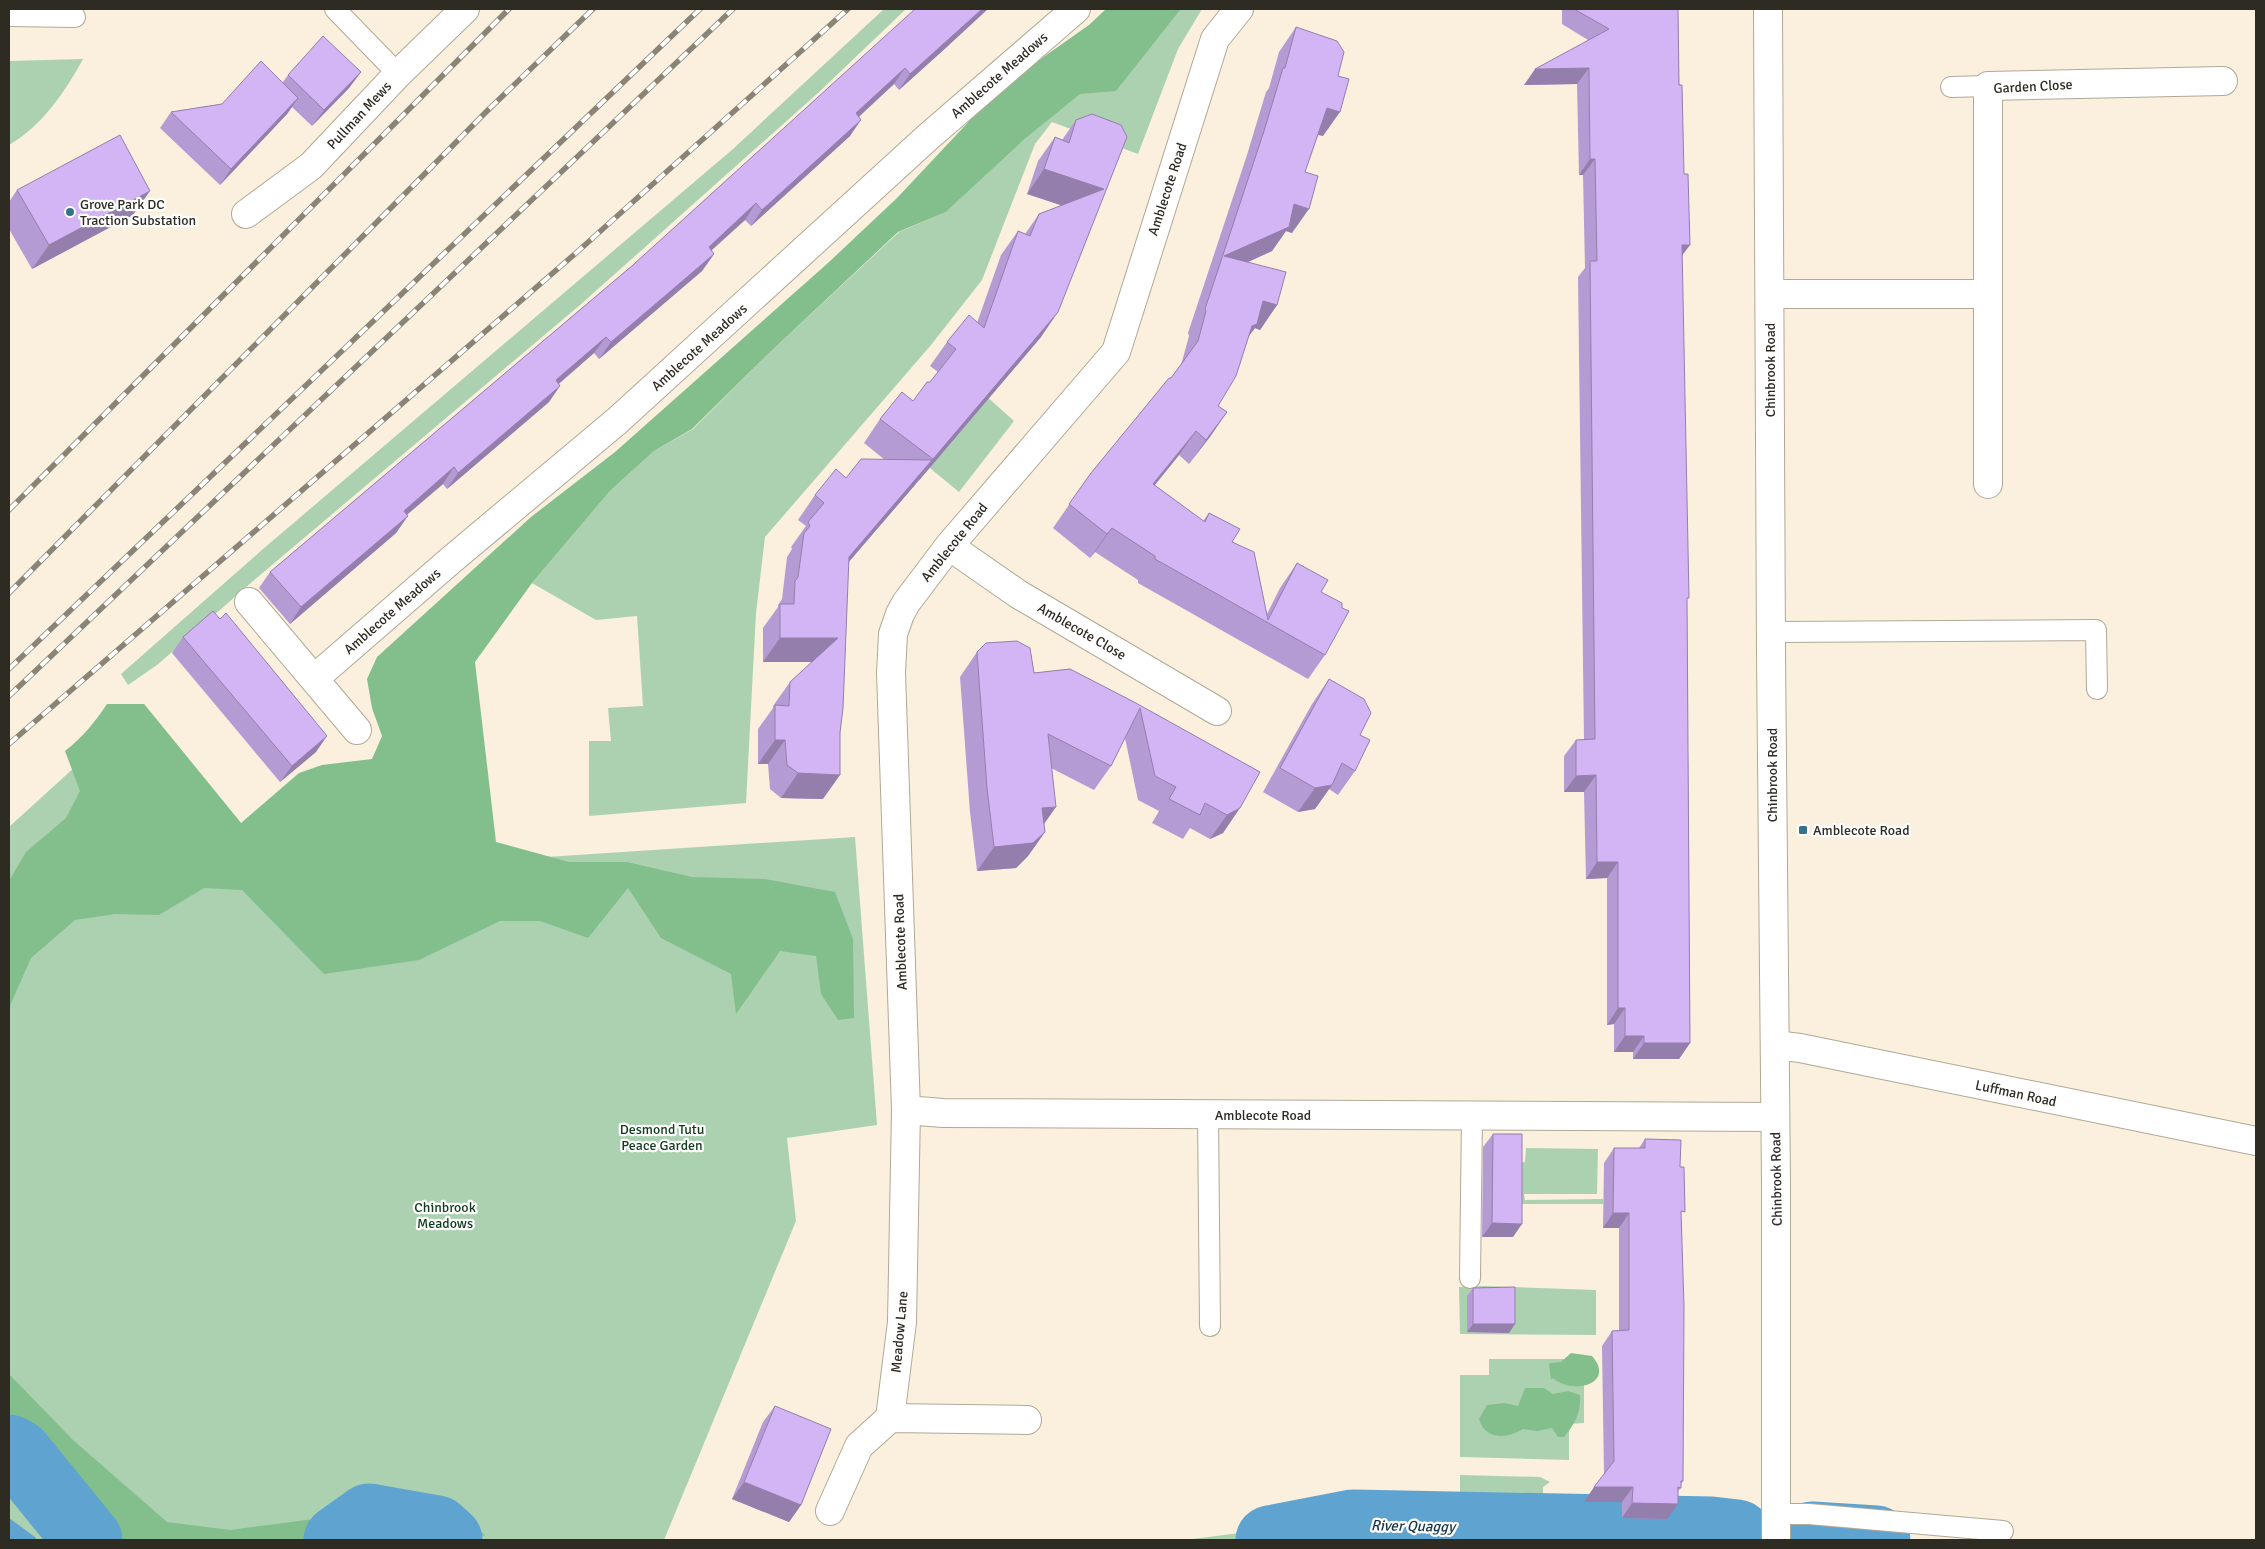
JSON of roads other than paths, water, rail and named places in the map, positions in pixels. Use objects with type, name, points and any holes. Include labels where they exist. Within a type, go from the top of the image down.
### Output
[{"type":"street","name":"Pullman Mews","points":[[246,214],[311,166],[398,74],[465,9]]},
{"type":"street","name":"Amblecote Meadows","points":[[315,678],[450,560],[617,421],[928,137],[1076,9]]},
{"type":"street","name":"Amblecote Road","points":[[1239,9],[1215,39],[1116,352],[949,546],[900,614],[893,634],[891,650],[906,1110],[943,1114],[1775,1117]]},
{"type":"street","name":"Chinbrook Road","points":[[1768,9],[1775,1045],[1776,1527]]},
{"type":"street","name":"Garden Close","points":[[1988,484],[1988,86],[2223,81]]},
{"type":"street","points":[[1770,294],[1987,294]]},
{"type":"street","name":"Amblecote Close","points":[[949,546],[1018,594],[1217,711]]},
{"type":"street","points":[[249,602],[358,730]]},
{"type":"street","name":"Luffman Road","points":[[1775,1045],[1800,1048],[2256,1141]]},
{"type":"street","name":"Meadow Lane","points":[[890,1418],[902,1322],[906,1110]]},
{"type":"street","points":[[830,1511],[860,1446],[890,1418],[1027,1420]]},
{"type":"lane","points":[[335,9],[398,74]]},
{"type":"lane","points":[[9,16],[75,17]]},
{"type":"lane","points":[[1951,87],[1988,86]]},
{"type":"lane","points":[[1771,632],[2096,630],[2097,688]]},
{"type":"lane","points":[[1208,1114],[1210,1326]]},
{"type":"lane","points":[[1470,1278],[1472,1116]]},
{"type":"lane","points":[[1776,1527],[1809,1514],[2003,1531]]},
{"type":"water","points":[[9,1518],[35,1537],[37,1540],[9,1540]]},
{"type":"waterway","name":"River Quaggy","points":[[9,1449],[18,1454],[88,1540]]},
{"type":"waterway","name":"River Quaggy","points":[[338,1540],[369,1518],[437,1530],[448,1540]]},
{"type":"waterway","name":"River Quaggy","points":[[1270,1540],[1353,1524],[1711,1531],[1737,1534]]},
{"type":"waterway","name":"River Quaggy","points":[[1812,1536],[1876,1540]]},
{"type":"railway","points":[[9,510],[509,9]]},
{"type":"railway","points":[[9,593],[487,111],[593,9]]},
{"type":"railway","points":[[9,669],[700,9]]},
{"type":"railway","points":[[9,696],[733,9]]},
{"type":"railway","points":[[9,744],[576,253],[848,9]]},
{"type":"place","name":"Grove Park DC Traction Substation","points":[[70,212]]},
{"type":"place","name":"Amblecote Road","points":[[1803,830]]},
{"type":"park label","name":"Desmond Tutu Peace Garden","points":[[662,1138]]},
{"type":"park label","name":"Chinbrook Meadows","points":[[445,1216]]}]
